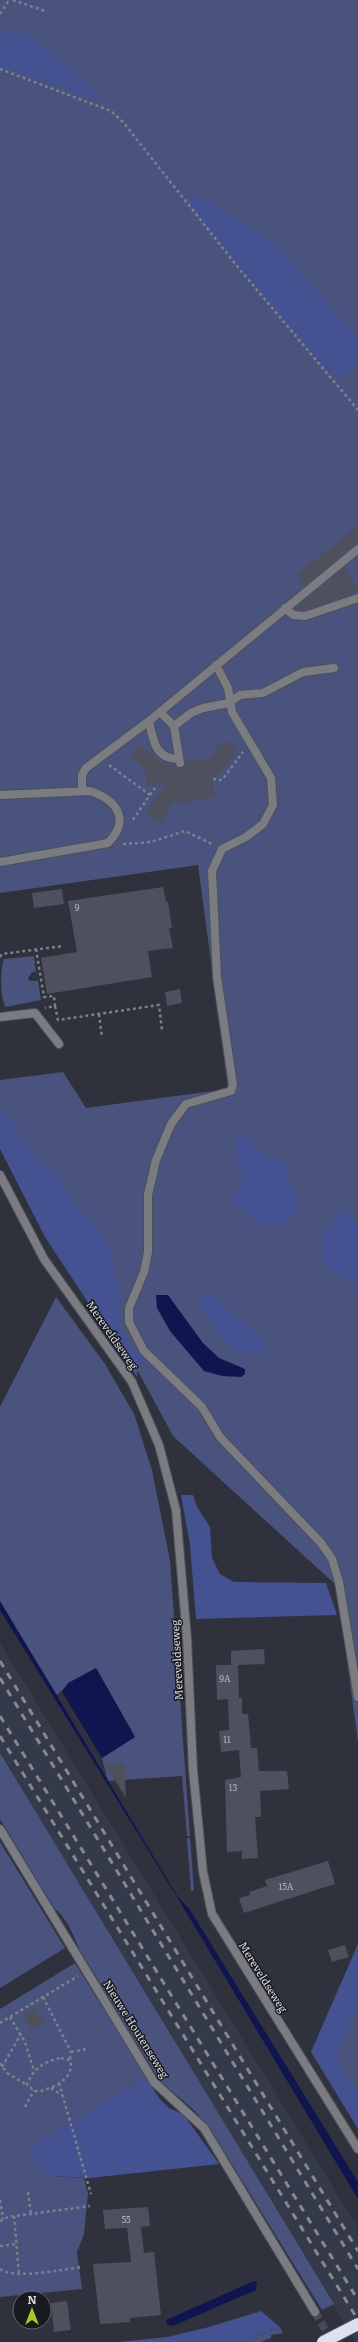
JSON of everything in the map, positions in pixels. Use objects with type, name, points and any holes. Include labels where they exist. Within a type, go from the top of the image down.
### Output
[{"type":"highway","points":[[323,2342],[358,2324]]},
{"type":"street","points":[[82,791],[82,775],[86,768],[149,721],[358,549]]},
{"type":"street","points":[[285,608],[293,615],[305,616],[358,598]]},
{"type":"street","points":[[216,665],[228,688],[229,703],[237,722],[271,778],[272,805],[263,824],[246,838],[222,849],[212,871],[212,905],[217,977],[233,1086],[231,1091],[186,1104],[171,1124],[156,1160],[148,1195],[148,1252],[144,1272],[129,1308],[129,1322],[144,1351],[202,1408],[220,1437],[321,1543],[332,1559],[339,1582],[358,1697]]},
{"type":"street","points":[[174,726],[191,713],[203,708],[229,703],[240,695],[263,693],[275,688],[284,681],[302,672],[334,668]]},
{"type":"street","points":[[149,721],[156,748],[163,755],[179,761],[174,726],[160,712]]},
{"type":"street","points":[[0,796],[90,791],[103,795],[112,802],[120,814],[118,833],[108,843],[0,862]]},
{"type":"street","points":[[0,1018],[32,1012],[37,1014],[59,1044]]},
{"type":"street","name":"Mereveldseweg","points":[[0,1174],[44,1259],[132,1382],[161,1452],[176,1510],[187,1638],[193,1770],[203,1872],[212,1914],[358,2149]]},
{"type":"street","name":"Nieuwe Houtenseweg","points":[[0,1829],[154,2082],[204,2128],[315,2312]]},
{"type":"path","points":[[0,14],[9,0]]},
{"type":"path","points":[[13,0],[45,11]]},
{"type":"path","points":[[0,69],[111,111],[123,122],[240,271],[358,410]]},
{"type":"path","points":[[213,779],[222,780],[242,754]]},
{"type":"path","points":[[99,758],[150,795]]},
{"type":"path","points":[[118,833],[128,826],[155,788]]},
{"type":"path","points":[[108,843],[135,844],[151,842],[186,831],[222,849]]},
{"type":"path","points":[[0,957],[2,954],[63,946]]},
{"type":"path","points":[[36,949],[44,997],[54,996],[58,1020],[159,1005],[162,1030]]},
{"type":"path","points":[[37,1014],[45,1008],[55,1006]]},
{"type":"path","points":[[99,1014],[102,1038]]},
{"type":"path","points":[[0,2023],[86,1971]]},
{"type":"path","points":[[0,2063],[7,2073],[34,2090],[41,2091],[59,2084],[70,2073],[71,2052],[43,1997]]},
{"type":"path","points":[[10,2017],[21,2034],[32,2060],[34,2071],[28,2085]]},
{"type":"path","points":[[2,2067],[21,2034]]},
{"type":"path","points":[[71,2052],[87,2049]]},
{"type":"path","points":[[34,2071],[55,2059],[70,2060]]},
{"type":"path","points":[[59,2084],[91,2194]]},
{"type":"path","points":[[50,2088],[62,2095]]},
{"type":"path","points":[[25,2107],[34,2090]]},
{"type":"path","points":[[28,2192],[31,2214]]},
{"type":"path","points":[[0,2200],[1,2220],[14,2216],[90,2206]]},
{"type":"path","points":[[14,2216],[19,2274]]},
{"type":"path","points":[[0,2246],[16,2244]]},
{"type":"path","points":[[0,2269],[4,2272],[19,2274],[83,2267]]},
{"type":"shaded area","points":[[0,0],[358,0],[358,1742],[337,1586],[173,1436],[113,1325],[0,1135],[0,1080],[63,1072],[86,1108],[228,1089],[198,865],[0,893]]},
{"type":"shaded area","points":[[9,30],[19,30],[30,36],[94,89],[102,98],[96,99],[79,95],[39,78],[0,67],[0,35]]},
{"type":"shaded area","points":[[197,195],[274,242],[358,339],[358,352],[354,366],[340,377],[327,372],[196,215],[192,208],[191,202],[192,196]]},
{"type":"shaded area","points":[[34,956],[36,972],[32,972],[28,978],[30,981],[38,981],[41,1000],[6,1007],[1,984],[4,959]]},
{"type":"shaded area","points":[[0,1112],[6,1113],[39,1163],[45,1164],[58,1177],[72,1201],[104,1234],[111,1252],[119,1297],[121,1331],[131,1346],[146,1359],[138,1366],[137,1377],[45,1237],[0,1149]]},
{"type":"shaded area","points":[[244,1136],[248,1137],[262,1154],[285,1162],[290,1185],[299,1205],[286,1222],[272,1226],[256,1221],[249,1217],[233,1200],[242,1177],[235,1152],[235,1144],[237,1139]]},
{"type":"shaded area","points":[[340,1208],[347,1212],[358,1226],[358,1284],[336,1274],[324,1264],[322,1239]]},
{"type":"shaded area","points":[[156,1295],[168,1295],[203,1343],[219,1358],[245,1369],[245,1374],[241,1377],[222,1376],[204,1371],[170,1331],[157,1308]]},
{"type":"shaded area","points":[[206,1295],[213,1295],[240,1321],[262,1336],[266,1351],[240,1353],[227,1345],[200,1308],[200,1298]]},
{"type":"shaded area","points":[[56,1297],[105,1364],[134,1414],[152,1470],[170,1561],[190,1836],[187,1836],[182,1776],[108,1781],[102,1758],[135,1737],[96,1668],[65,1687],[57,1695],[0,1603],[0,1407]]},
{"type":"shaded area","points":[[181,1495],[193,1495],[197,1507],[210,1527],[212,1558],[220,1574],[234,1582],[326,1583],[337,1615],[196,1619],[190,1545]]},
{"type":"shaded area","points":[[0,1601],[178,1897],[190,1910],[358,2182],[358,2199],[177,1897],[0,1610]]},
{"type":"shaded area","points":[[0,1643],[358,2228],[358,2342],[356,2342],[0,1753]]},
{"type":"shaded area","points":[[96,1668],[135,1737],[102,1758],[62,1692],[68,1683]]},
{"type":"shaded area","points":[[0,1753],[334,2304],[322,2310],[209,2127],[194,2110],[160,2081],[79,1949],[66,1921],[54,1908],[0,1819]]},
{"type":"shaded area","points":[[187,1838],[190,1838],[194,1891],[191,1891]]},
{"type":"shaded area","points":[[0,1842],[65,1948],[0,1988]]},
{"type":"shaded area","points":[[358,1944],[358,2003],[337,2053],[342,2070],[358,2094],[358,2129],[311,2052]]},
{"type":"shaded area","points":[[75,1963],[146,2077],[30,2148],[50,2176],[84,2178],[88,2193],[84,2234],[77,2252],[82,2289],[52,2292],[52,2290],[12,2290],[12,2296],[0,2297],[0,2009]]},
{"type":"shaded area","points":[[358,1971],[358,2103],[326,2057]]},
{"type":"shaded area","points":[[146,2077],[159,2098],[169,2108],[183,2114],[219,2164],[90,2178],[50,2176],[38,2166],[29,2148]]},
{"type":"shaded area","points":[[254,2281],[257,2282],[256,2290],[173,2326],[167,2324],[166,2320]]},
{"type":"shaded area","points":[[261,2311],[280,2327],[241,2342],[119,2342],[168,2337],[209,2327]]},
{"type":"shaded area","points":[[280,2327],[283,2333],[271,2335],[271,2338],[261,2342],[241,2342]]},
{"type":"building","points":[[358,526],[358,542],[304,586],[297,574]]},
{"type":"building","points":[[344,567],[358,592],[304,610],[294,609]]},
{"type":"building","points":[[227,742],[232,743],[236,752],[220,775],[212,776],[216,797],[173,804],[160,822],[145,812],[166,783],[147,786],[144,767],[130,757],[139,745],[166,765],[175,764],[180,768],[184,767],[185,762],[210,758],[219,745]]},
{"type":"building","points":[[163,887],[166,902],[168,902],[172,928],[169,928],[173,948],[148,951],[152,977],[47,994],[41,958],[77,952],[68,901]]},
{"type":"building","points":[[62,889],[64,904],[34,908],[32,893]]},
{"type":"building","points":[[180,989],[182,1003],[167,1006],[165,992]]},
{"type":"building","points":[[264,1649],[265,1664],[238,1665],[239,1698],[242,1698],[242,1714],[248,1714],[251,1748],[257,1748],[259,1771],[287,1771],[289,1789],[260,1791],[261,1817],[255,1817],[258,1858],[242,1859],[242,1851],[227,1852],[225,1780],[241,1777],[239,1750],[221,1752],[219,1731],[229,1730],[228,1699],[217,1700],[216,1665],[231,1665],[231,1651]]},
{"type":"building","points":[[124,1763],[126,1798],[105,1764]]},
{"type":"building","points":[[328,1861],[335,1884],[244,1913],[239,1898],[250,1895],[249,1892],[267,1886],[265,1880]]},
{"type":"building","points":[[345,1945],[349,1957],[332,1962],[328,1950]]},
{"type":"building","points":[[35,2007],[44,2022],[31,2029],[22,2014]]},
{"type":"building","points":[[148,2207],[150,2226],[141,2227],[144,2253],[154,2252],[161,2315],[130,2318],[130,2322],[100,2324],[93,2264],[131,2262],[127,2228],[105,2229],[103,2210]]},
{"type":"building","points":[[67,2301],[71,2330],[54,2332],[52,2303]]},
{"type":"tunnel","points":[[315,2312],[332,2341]]},
{"type":"railway","points":[[0,1661],[358,2251]]},
{"type":"railway","points":[[0,1678],[358,2269]]},
{"type":"railway","points":[[0,1716],[358,2300]]},
{"type":"railway","points":[[0,1736],[358,2320]]}]
